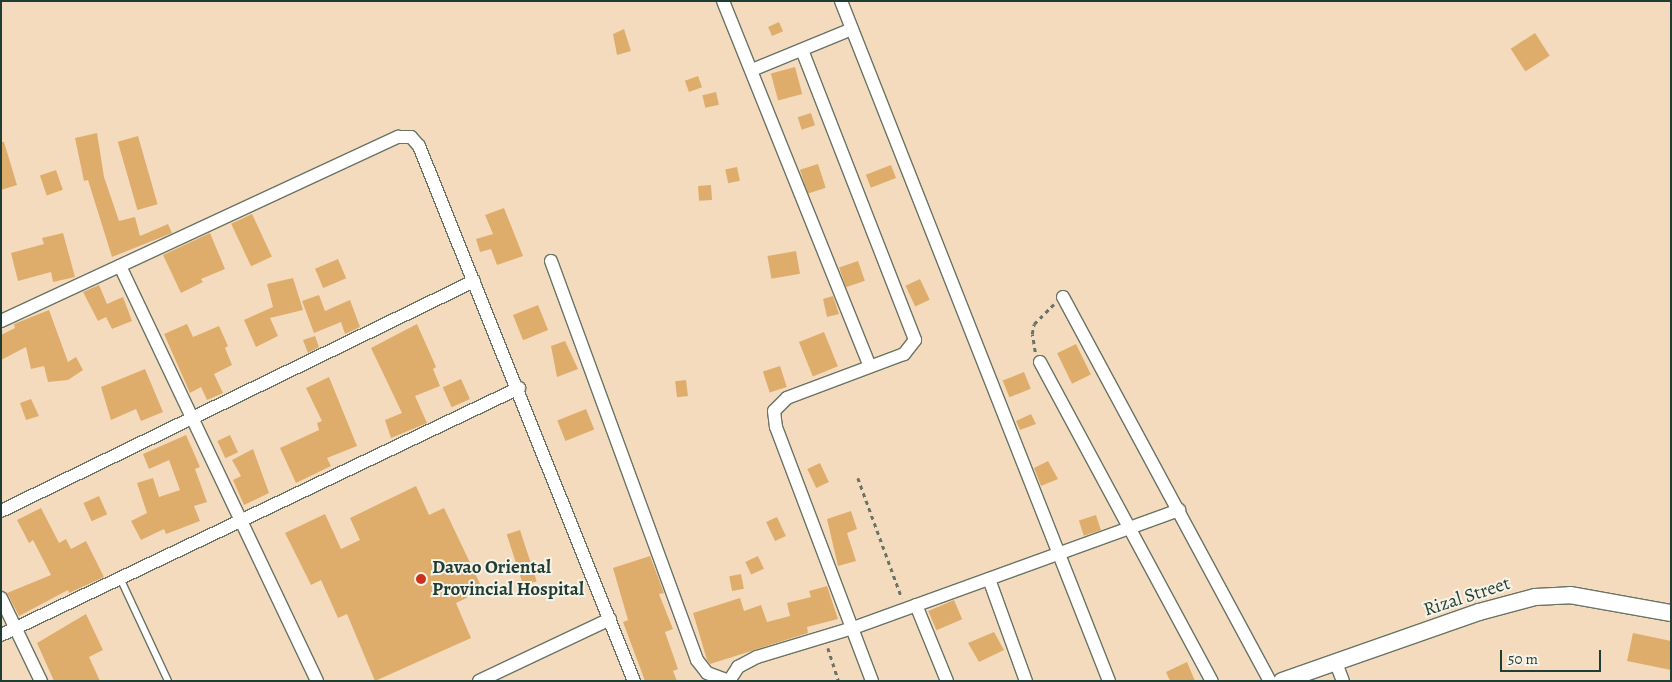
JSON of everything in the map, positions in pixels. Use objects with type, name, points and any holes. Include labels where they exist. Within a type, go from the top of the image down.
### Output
[{"type":"street","points":[[723,1],[870,366]]},
{"type":"street","points":[[840,1],[1109,681]]},
{"type":"street","points":[[752,70],[852,29]]},
{"type":"street","points":[[802,50],[916,340],[909,350],[787,398],[774,411],[776,427],[872,681]]},
{"type":"street","points":[[1,321],[404,136],[411,137],[419,146],[518,388],[634,681]]},
{"type":"street","points":[[551,261],[696,660],[707,673],[729,681],[744,662],[853,628],[1179,510]]},
{"type":"street","points":[[120,266],[317,681]]},
{"type":"street","points":[[1,511],[474,281]]},
{"type":"street","points":[[1063,297],[1270,681]]},
{"type":"street","points":[[1040,362],[1212,681]]},
{"type":"street","points":[[1,635],[518,388]]},
{"type":"street","points":[[988,579],[1026,681]]},
{"type":"street","name":"Rizal Street","points":[[1282,681],[1479,612],[1535,597],[1570,595],[1671,613]]},
{"type":"street","points":[[1,598],[41,681]]},
{"type":"street","points":[[911,607],[947,681]]},
{"type":"street","points":[[480,681],[610,619]]},
{"type":"street","points":[[1336,662],[1344,681]]},
{"type":"lane","points":[[120,578],[168,681]]},
{"type":"path","points":[[1040,362],[1034,348],[1034,324],[1063,297]]},
{"type":"path","points":[[858,478],[911,607]]},
{"type":"path","points":[[824,638],[839,681]]},
{"type":"building","points":[[779,22],[783,31],[772,36],[768,27]]},
{"type":"building","points":[[624,29],[631,51],[617,55],[613,34]]},
{"type":"building","points":[[1535,33],[1550,56],[1525,71],[1511,49]]},
{"type":"building","points":[[795,67],[802,94],[778,101],[771,73]]},
{"type":"building","points":[[698,76],[702,87],[689,92],[685,81]]},
{"type":"building","points":[[716,92],[719,105],[705,108],[702,95]]},
{"type":"building","points":[[811,113],[815,125],[802,130],[798,117]]},
{"type":"building","points":[[97,133],[104,177],[119,221],[135,217],[140,236],[168,224],[172,233],[112,257],[88,180],[84,181],[75,138]]},
{"type":"building","points":[[138,136],[158,204],[137,210],[118,142]]},
{"type":"building","points":[[1,142],[4,142],[17,185],[1,190]]},
{"type":"building","points":[[818,164],[826,188],[808,194],[800,170]]},
{"type":"building","points":[[891,165],[896,178],[871,188],[866,175]]},
{"type":"building","points":[[737,167],[740,181],[728,183],[725,169]]},
{"type":"building","points":[[56,170],[63,190],[47,195],[40,176]]},
{"type":"building","points":[[711,185],[712,200],[699,201],[698,186]]},
{"type":"building","points":[[504,208],[523,256],[497,265],[491,249],[480,252],[476,239],[493,234],[485,215]]},
{"type":"building","points":[[252,214],[272,257],[251,266],[231,224]]},
{"type":"building","points":[[63,233],[75,277],[53,282],[51,272],[18,281],[11,253],[44,244],[42,238]]},
{"type":"building","points":[[210,233],[225,269],[201,279],[203,282],[181,293],[163,255]]},
{"type":"building","points":[[796,251],[800,274],[771,279],[767,256]]},
{"type":"building","points":[[338,259],[346,278],[323,288],[315,269]]},
{"type":"building","points":[[858,261],[865,281],[846,287],[839,268]]},
{"type":"building","points":[[293,278],[303,310],[270,318],[278,336],[256,347],[244,320],[273,307],[267,284]]},
{"type":"building","points":[[920,279],[930,300],[915,307],[905,286]]},
{"type":"building","points":[[99,285],[107,304],[123,297],[132,321],[112,329],[106,317],[98,321],[83,292]]},
{"type":"building","points":[[319,295],[325,311],[350,300],[360,327],[345,334],[341,322],[314,333],[302,301]]},
{"type":"building","points":[[833,296],[839,314],[827,317],[823,299]]},
{"type":"building","points":[[538,305],[548,330],[523,340],[513,315]]},
{"type":"building","points":[[49,310],[68,362],[76,357],[83,370],[68,380],[48,382],[44,366],[31,369],[26,347],[1,360],[1,335],[15,328],[14,324]]},
{"type":"building","points":[[187,324],[193,337],[219,326],[228,346],[225,348],[232,365],[214,374],[223,393],[207,400],[201,387],[190,393],[164,334]]},
{"type":"building","points":[[417,324],[436,367],[433,369],[440,386],[415,396],[427,423],[391,438],[385,420],[402,413],[371,348]]},
{"type":"building","points":[[824,332],[838,366],[813,376],[799,342]]},
{"type":"building","points":[[315,336],[319,347],[308,353],[303,340]]},
{"type":"building","points":[[565,341],[578,369],[557,377],[551,346]]},
{"type":"building","points":[[1076,344],[1091,375],[1072,384],[1057,353]]},
{"type":"building","points":[[780,366],[787,387],[770,392],[763,372]]},
{"type":"building","points":[[145,369],[163,412],[141,421],[136,409],[111,420],[101,387]]},
{"type":"building","points":[[1024,372],[1031,389],[1009,397],[1003,381]]},
{"type":"building","points":[[329,377],[357,446],[327,458],[331,466],[296,483],[280,448],[319,430],[317,423],[322,421],[306,388]]},
{"type":"building","points":[[461,379],[470,399],[452,407],[443,387]]},
{"type":"building","points":[[686,380],[688,396],[677,397],[675,381]]},
{"type":"building","points":[[31,399],[39,416],[26,420],[20,403]]},
{"type":"building","points":[[586,409],[594,429],[565,441],[557,421]]},
{"type":"building","points":[[1031,414],[1036,424],[1020,430],[1016,421]]},
{"type":"building","points":[[186,435],[200,467],[195,469],[207,502],[194,506],[200,521],[166,534],[164,529],[141,540],[131,521],[147,513],[137,483],[153,478],[159,497],[180,490],[169,460],[149,469],[143,454]]},
{"type":"building","points":[[230,435],[238,452],[225,458],[217,441]]},
{"type":"building","points":[[253,449],[269,493],[244,505],[233,480],[241,476],[232,460]]},
{"type":"building","points":[[1048,461],[1058,479],[1041,486],[1034,468]]},
{"type":"building","points":[[820,463],[829,482],[816,488],[807,469]]},
{"type":"building","points":[[416,486],[429,515],[444,508],[483,590],[456,603],[471,638],[375,681],[347,614],[338,618],[321,580],[311,585],[285,533],[325,514],[341,549],[360,540],[350,518]]},
{"type":"building","points":[[99,496],[107,514],[92,521],[83,503]]},
{"type":"building","points":[[41,508],[59,543],[66,539],[71,549],[86,541],[104,577],[69,593],[68,590],[19,616],[7,593],[51,575],[33,540],[29,543],[17,520]]},
{"type":"building","points":[[851,511],[857,529],[847,533],[856,561],[838,566],[827,519]]},
{"type":"building","points":[[1096,515],[1101,530],[1084,536],[1079,521]]},
{"type":"building","points":[[777,517],[786,536],[775,541],[766,522]]},
{"type":"building","points":[[520,530],[537,581],[523,586],[507,534]]},
{"type":"building","points":[[650,556],[664,593],[659,594],[673,629],[665,632],[678,669],[673,671],[677,681],[645,681],[623,622],[628,620],[613,568]]},
{"type":"building","points":[[758,556],[764,569],[751,575],[745,562]]},
{"type":"building","points":[[741,574],[744,589],[732,591],[729,576]]},
{"type":"building","points":[[827,586],[838,619],[807,627],[808,633],[710,664],[707,660],[693,613],[740,598],[744,611],[761,605],[767,622],[790,616],[787,603],[811,597],[809,591]]},
{"type":"building","points":[[954,600],[962,619],[936,630],[928,611]]},
{"type":"building","points":[[86,614],[103,650],[89,657],[100,681],[54,681],[37,643]]},
{"type":"building","points":[[994,632],[1004,650],[979,662],[968,643]]},
{"type":"building","points":[[1633,633],[1671,641],[1671,670],[1627,661]]},
{"type":"building","points":[[1187,662],[1195,681],[1170,681],[1166,672]]},
{"type":"place","name":"Davao Oriental Provincial Hospital","points":[[421,579]]}]
